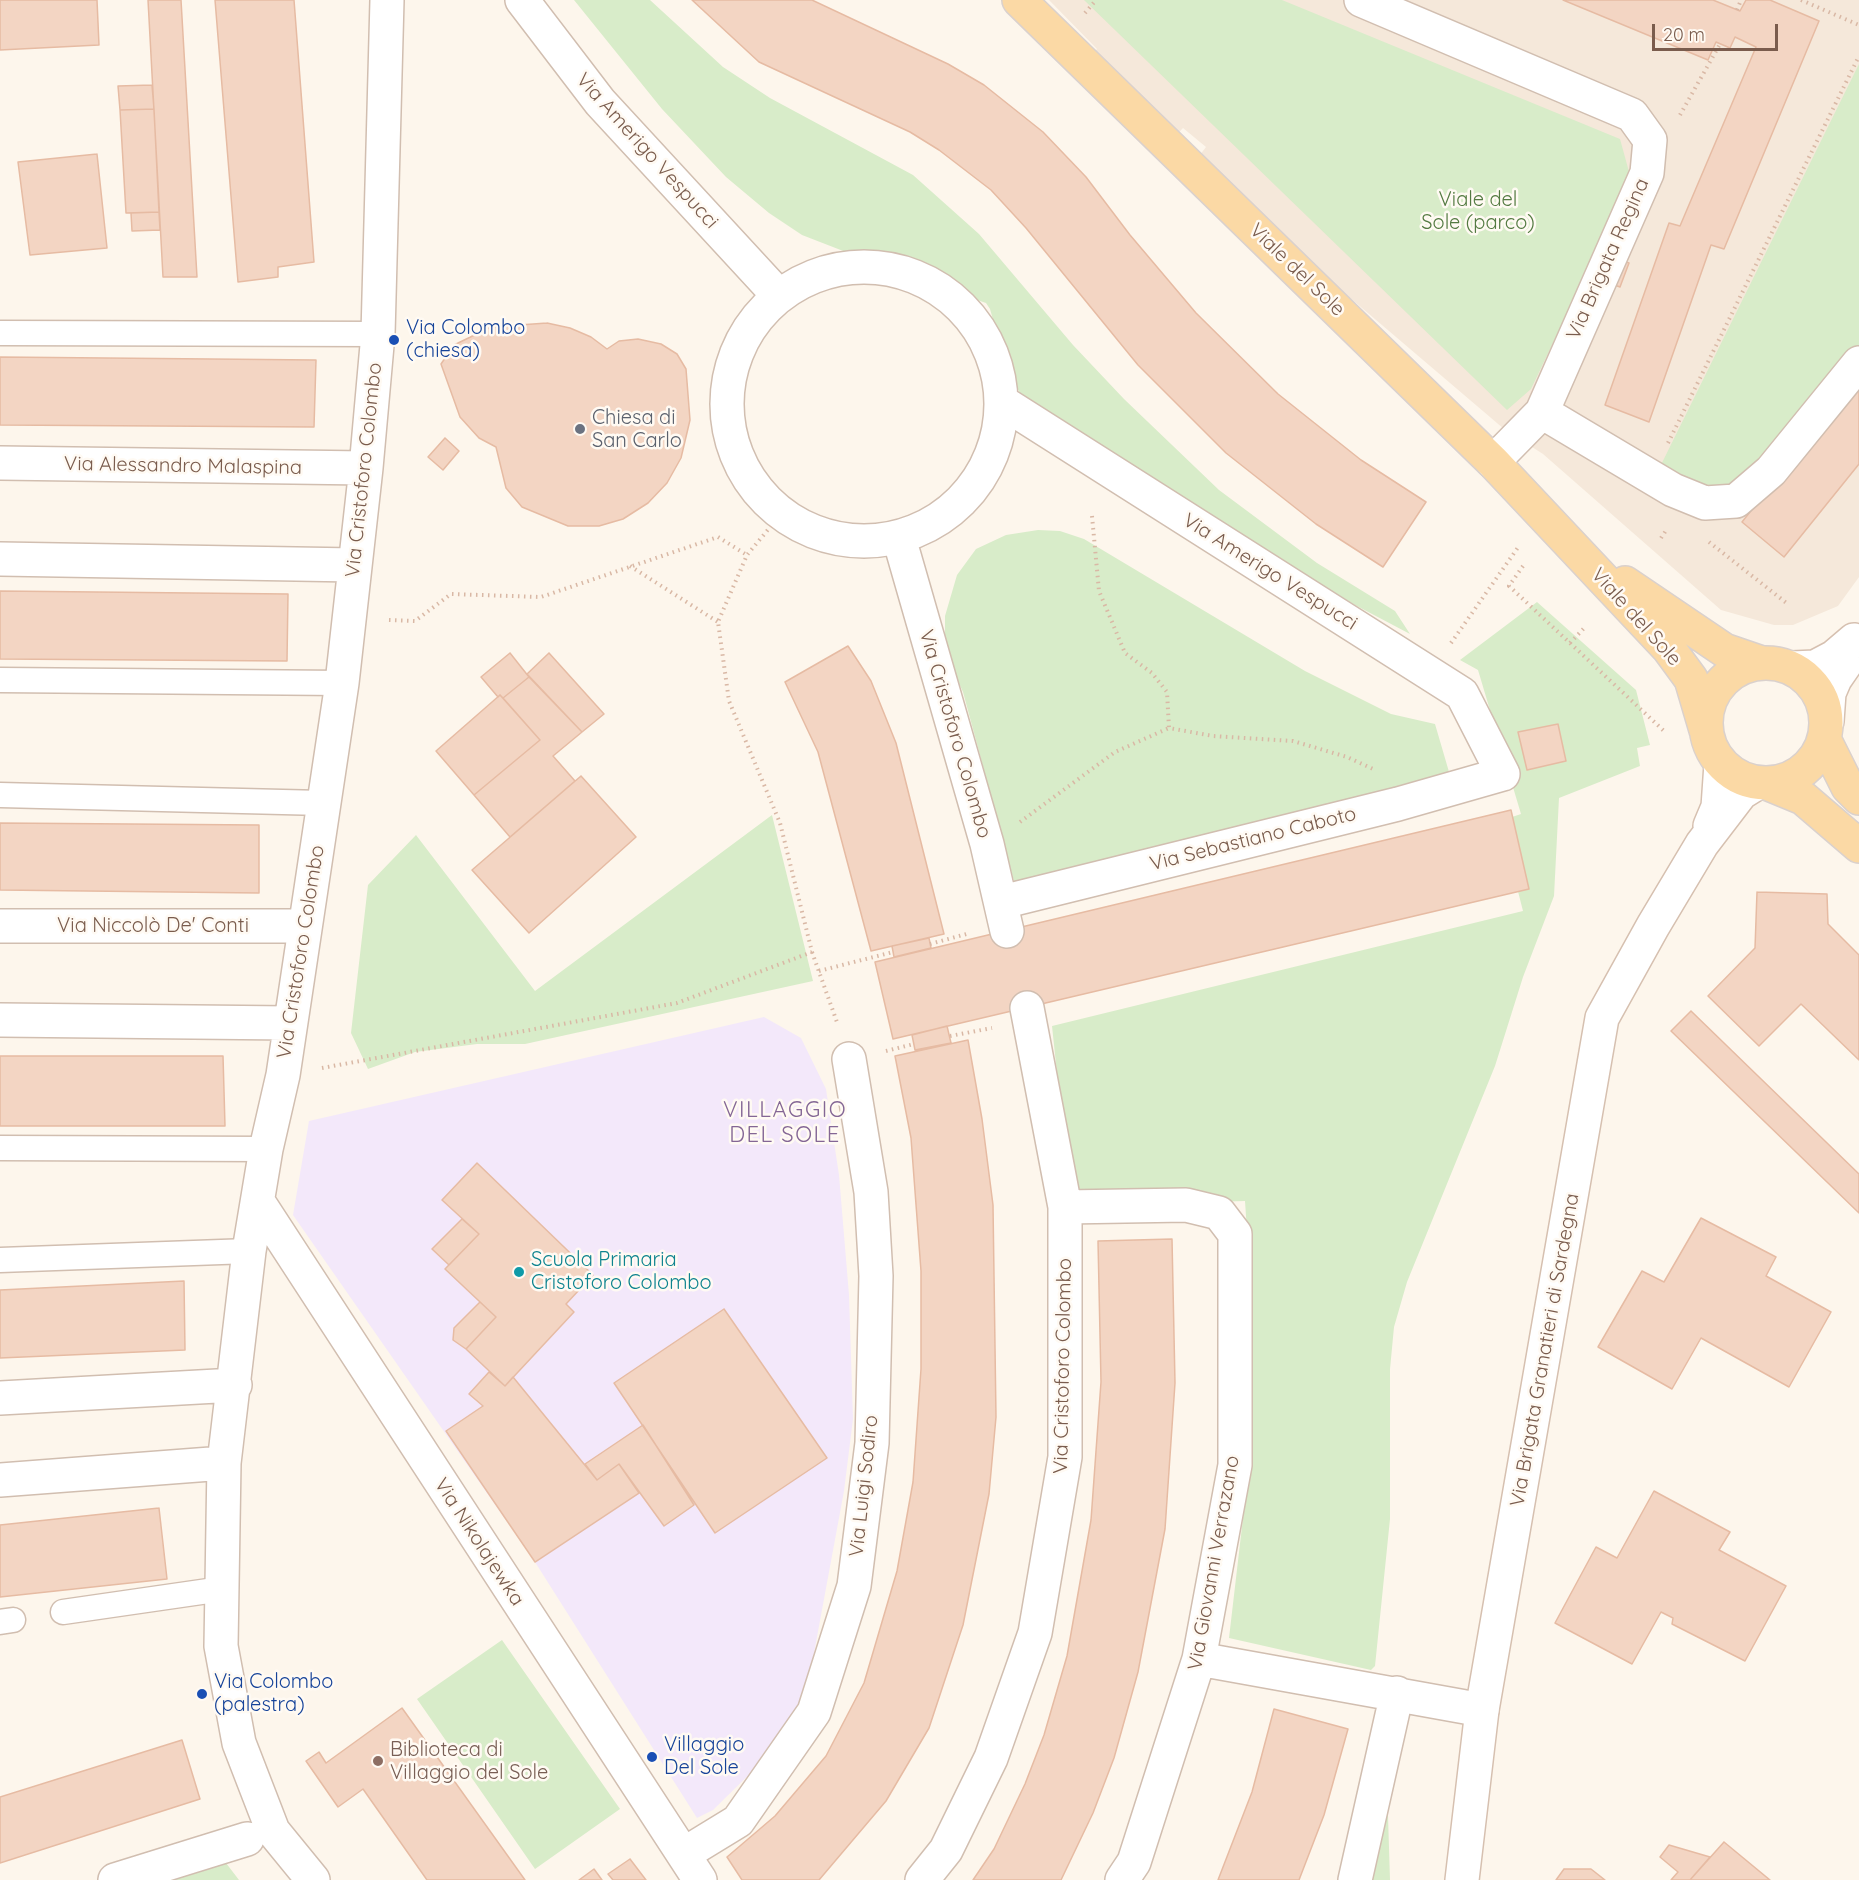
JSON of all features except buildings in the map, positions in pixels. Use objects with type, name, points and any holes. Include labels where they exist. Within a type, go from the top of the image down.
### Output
[{"type":"main road","name":"Viale del Sole","points":[[1019,0],[1493,462],[1674,656],[1691,679],[1706,730]]},
{"type":"main road","name":"Viale del Sole","points":[[1569,544],[1724,650],[1777,665]]},
{"type":"main road","points":[[1859,798],[1848,786],[1825,730],[1824,705],[1806,677],[1777,665],[1738,669],[1719,685],[1708,706],[1706,730],[1711,748],[1721,764],[1744,779],[1763,783],[1803,798],[1859,846]]},
{"type":"main road","points":[[1763,783],[1788,779],[1804,770],[1816,756],[1825,730]]},
{"type":"street","name":"Via Cristoforo Colombo","points":[[313,1880],[273,1831],[239,1743],[221,1646],[224,1463],[249,1251],[266,1149],[282,1075],[342,683],[366,468],[378,334],[387,0]]},
{"type":"street","name":"Via Amerigo Vespucci","points":[[522,0],[600,102],[779,296]]},
{"type":"street","name":"Via Brigata Regina","points":[[1361,0],[1632,115],[1650,140],[1647,173],[1542,412],[1493,462]]},
{"type":"street","points":[[860,266],[903,271],[943,290],[975,321],[995,359],[1002,402],[995,448],[974,488],[941,519],[899,538],[858,542],[817,534],[781,514],[752,484],[733,447],[726,405],[732,364],[751,326],[779,296],[817,274],[860,266]]},
{"type":"street","points":[[1542,412],[1651,477],[1705,503],[1736,501],[1771,471],[1859,363]]},
{"type":"street","name":"Via Amerigo Vespucci","points":[[1002,402],[1462,694],[1503,774]]},
{"type":"street","name":"Via Alessandro Malaspina","points":[[0,463],[366,468]]},
{"type":"street","name":"Via Cristoforo Colombo","points":[[899,538],[987,844],[1004,916]]},
{"type":"street","points":[[0,559],[355,565]]},
{"type":"street","points":[[1777,665],[1815,667],[1834,657],[1859,634]]},
{"type":"street","points":[[1825,730],[1829,693],[1835,679],[1859,644]]},
{"type":"street","name":"Via Brigata Granatieri di Sardegna","points":[[1702,844],[1718,807],[1721,764]]},
{"type":"street","name":"Via Sebastiano Caboto","points":[[1004,916],[1503,774]]},
{"type":"street","name":"Via Brigata Granatieri di Sardegna","points":[[1462,1880],[1482,1710],[1602,1018],[1702,844],[1741,793],[1763,783]]},
{"type":"street","name":"Via Niccolò De' Conti","points":[[0,926],[305,926]]},
{"type":"street","name":"Via Cristoforo Colombo","points":[[922,1880],[946,1851],[991,1758],[1035,1633],[1065,1457],[1065,1207],[1027,1008]]},
{"type":"street","points":[[0,1020],[290,1023]]},
{"type":"street","name":"Via Luigi Sodiro","points":[[692,1867],[738,1821],[814,1712],[854,1586],[872,1443],[876,1276],[871,1192],[849,1059]]},
{"type":"street","name":"Via Nikolajewka","points":[[258,1203],[692,1867]]},
{"type":"street","name":"Via Giovanni Verrazano","points":[[1065,1207],[1186,1205],[1219,1213],[1235,1234],[1235,1465],[1199,1659],[1134,1862],[1122,1880]]},
{"type":"street","points":[[0,1398],[235,1385]]},
{"type":"street","points":[[0,1480],[224,1463]]},
{"type":"street","points":[[1199,1659],[1482,1710]]},
{"type":"street","points":[[1355,1880],[1397,1693]]},
{"type":"street","points":[[115,1880],[247,1839]]},
{"type":"lane","points":[[0,333],[378,334]]},
{"type":"lane","points":[[0,680],[342,683]]},
{"type":"lane","points":[[0,795],[323,803]]},
{"type":"lane","points":[[0,1148],[266,1149]]},
{"type":"lane","points":[[0,1260],[249,1251]]},
{"type":"lane","points":[[63,1612],[222,1589]]},
{"type":"path","points":[[1737,10],[1741,0]]},
{"type":"path","points":[[1801,0],[1859,25]]},
{"type":"path","points":[[1647,173],[1720,44]]},
{"type":"path","points":[[1651,477],[1859,56]]},
{"type":"path","points":[[781,514],[747,555],[717,622],[729,701],[780,823],[812,952],[849,1059]]},
{"type":"path","points":[[1092,516],[1099,591],[1125,653],[1152,673],[1167,692],[1169,728]]},
{"type":"path","points":[[348,617],[415,621],[451,594],[541,597],[718,537],[747,555]]},
{"type":"path","points":[[1420,667],[1453,641],[1521,543]]},
{"type":"path","points":[[629,566],[717,622]]},
{"type":"path","points":[[1523,566],[1509,586],[1664,731]]},
{"type":"path","points":[[1570,643],[1586,626]]},
{"type":"path","points":[[987,844],[1115,752],[1169,728],[1213,736],[1293,741],[1347,757],[1374,769],[1398,804]]},
{"type":"path","points":[[819,971],[893,951]]},
{"type":"path","points":[[282,1075],[677,1003],[812,952]]},
{"type":"shaded area","points":[[1049,0],[1859,0],[1859,577],[1838,606],[1793,625],[1774,625],[1721,610],[1543,454],[1504,429],[1193,164],[1206,147],[1183,128],[1169,143],[1085,63],[1097,49]]},
{"type":"shaded area","points":[[764,1017],[801,1038],[826,1089],[839,1175],[849,1295],[853,1419],[844,1491],[809,1680],[797,1708],[767,1757],[713,1810],[697,1818],[535,1562],[293,1215],[309,1121]]},
{"type":"green space","points":[[574,0],[650,0],[723,67],[770,98],[913,175],[979,234],[1073,345],[1124,399],[1219,490],[1317,563],[1395,611],[1410,634],[1355,605],[1217,520],[1058,433],[1020,393],[1007,369],[990,309],[986,303],[918,280],[802,235],[769,213],[726,177],[662,109]]},
{"type":"green space","name":"Viale del Sole (parco)","points":[[1084,0],[1282,0],[1620,139],[1631,179],[1531,389],[1507,410]]},
{"type":"green space","points":[[1859,64],[1859,377],[1747,506],[1655,477]]},
{"type":"green space","points":[[1038,530],[1060,531],[1084,539],[1305,671],[1391,714],[1435,724],[1454,789],[1018,896],[963,692],[945,653],[945,616],[957,575],[976,549],[1006,535]]},
{"type":"green space","points":[[1537,602],[1636,690],[1650,745],[1637,748],[1640,766],[1559,798],[1554,896],[1523,977],[1495,1066],[1407,1282],[1394,1327],[1390,1369],[1390,1519],[1375,1666],[1371,1670],[1229,1638],[1250,1458],[1252,1307],[1245,1201],[1071,1206],[1052,1026],[1523,911],[1500,821],[1521,814],[1478,670],[1460,660]]},
{"type":"green space","points":[[772,815],[813,981],[525,1044],[477,1044],[415,1052],[368,1069],[351,1033],[368,885],[416,835],[535,991]]},
{"type":"green space","points":[[502,1640],[620,1809],[535,1869],[417,1699]]},
{"type":"green space","points":[[1365,1815],[1388,1816],[1390,1880],[1347,1880]]},
{"type":"green space","points":[[226,1863],[239,1880],[165,1880]]},
{"type":"place","name":"Via Colombo (chiesa)","points":[[394,340]]},
{"type":"place","name":"Chiesa di San Carlo","points":[[580,429]]},
{"type":"place","name":"Scuola Primaria Cristoforo Colombo","points":[[519,1272]]},
{"type":"place","name":"Via Colombo (palestra)","points":[[202,1694]]},
{"type":"place","name":"Villaggio Del Sole","points":[[652,1757]]},
{"type":"place","name":"Biblioteca di Villaggio del Sole","points":[[378,1761]]},
{"type":"district","name":"VILLAGGIO DEL SOLE","points":[[785,1122]]}]
